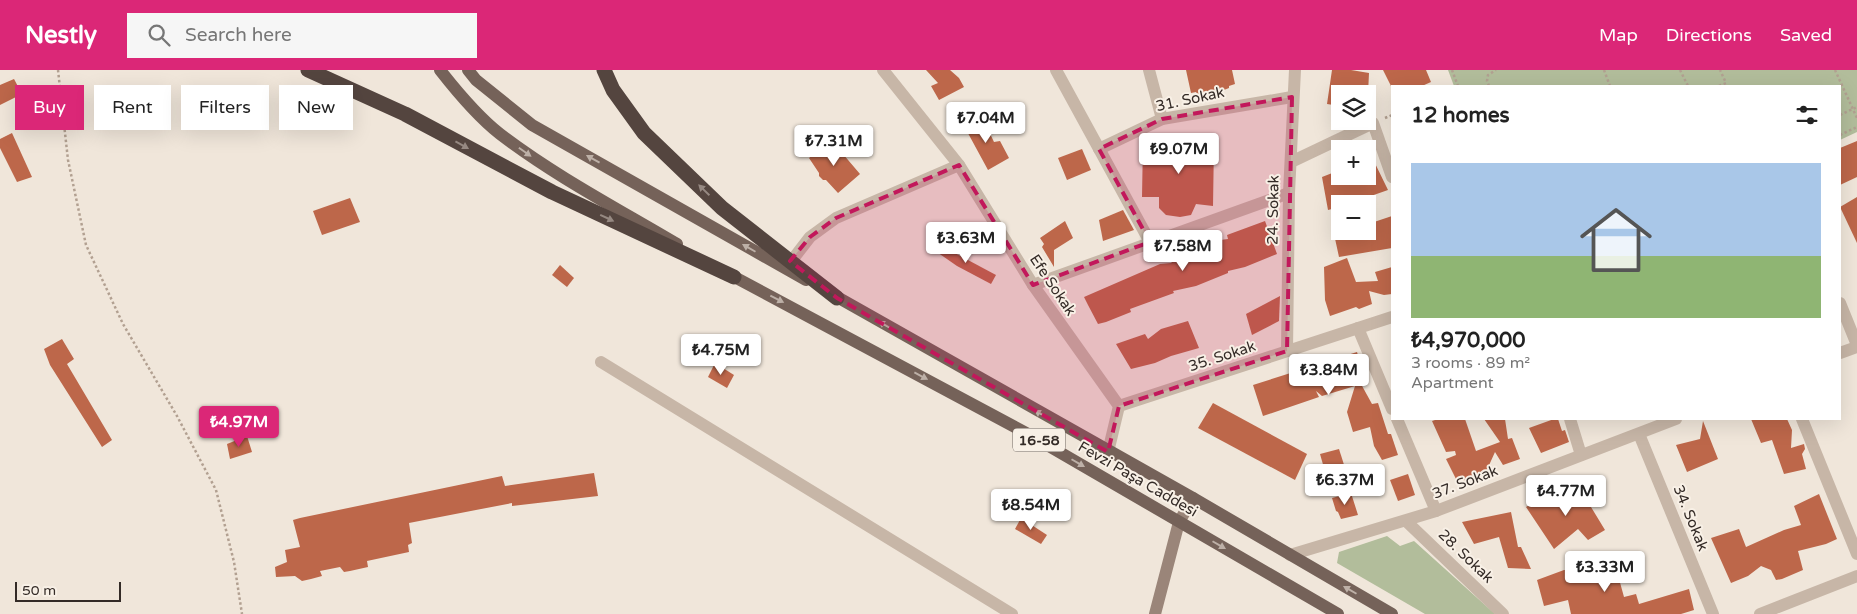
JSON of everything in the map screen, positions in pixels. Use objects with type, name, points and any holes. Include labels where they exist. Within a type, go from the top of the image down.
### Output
[{"type":"highway","points":[[308,70],[405,114],[552,192],[734,277]]},
{"type":"highway","points":[[604,70],[612,90],[644,132],[722,208],[788,265],[838,298]]},
{"type":"main road","name":"Fevzi Paşa Caddesi","points":[[440,70],[461,96],[498,133],[544,165],[734,277],[1030,435],[1338,614]]},
{"type":"main road","points":[[468,70],[476,80],[532,125],[788,265]]},
{"type":"main road","name":"Fevzi Paşa Caddesi","points":[[838,298],[1108,452],[1193,498],[1392,614]]},
{"type":"street","name":"Efe Sokak","points":[[883,70],[959,166],[1033,286],[1119,406]]},
{"type":"street","points":[[1056,70],[1098,150],[1150,242]]},
{"type":"street","points":[[1149,70],[1162,119]]},
{"type":"street","name":"24. Sokak","points":[[1287,351],[1289,194],[1294,70]]},
{"type":"street","name":"31. Sokak","points":[[1098,150],[1162,119],[1292,97]]},
{"type":"street","points":[[1291,162],[1373,123],[1391,174]]},
{"type":"street","points":[[788,265],[810,237],[836,218],[959,166]]},
{"type":"street","points":[[1033,286],[1150,242],[1289,194]]},
{"type":"street","points":[[1841,305],[1857,346],[1841,353]]},
{"type":"street","name":"35. Sokak","points":[[1119,406],[1391,317]]},
{"type":"street","points":[[1358,328],[1391,407]]},
{"type":"street","points":[[601,362],[1012,614]]},
{"type":"street","points":[[1108,452],[1119,406]]},
{"type":"street","name":"28. Sokak","points":[[1396,420],[1436,511]]},
{"type":"street","points":[[1570,420],[1581,455]]},
{"type":"street","name":"37. Sokak","points":[[1290,555],[1436,511],[1674,420]]},
{"type":"street","points":[[1802,420],[1857,554]]},
{"type":"street","name":"34. Sokak","points":[[1639,434],[1713,614]]},
{"type":"street","points":[[1155,614],[1179,522],[1193,498]]},
{"type":"street","name":"28. Sokak","points":[[1406,521],[1503,614]]},
{"type":"street","points":[[1760,614],[1792,609],[1857,576]]},
{"type":"path","points":[[58,70],[68,160],[86,245],[123,324],[177,416],[216,490],[234,562],[242,614]]},
{"type":"path","points":[[1452,70],[1458,85]]},
{"type":"path","points":[[1489,85],[1488,75],[1496,70]]},
{"type":"path","points":[[1604,70],[1610,85]]},
{"type":"path","points":[[1680,70],[1687,85]]},
{"type":"path","points":[[1720,70],[1726,83],[1721,85]]},
{"type":"path","points":[[1835,70],[1857,118]]},
{"type":"path","points":[[1841,115],[1857,108]]},
{"type":"path","points":[[1841,135],[1857,127]]},
{"type":"highlighted area","points":[[1292,97],[1287,351],[1119,406],[1108,452],[837,298],[790,261],[810,237],[836,218],[959,165],[1033,285],[1150,242],[1099,149],[1162,119]]},
{"type":"green space","points":[[1448,70],[1857,70],[1857,132],[1841,140],[1841,85],[1454,85]]},
{"type":"green space","points":[[1387,536],[1400,546],[1414,541],[1495,614],[1425,614],[1337,563],[1339,552]]},
{"type":"building","points":[[926,70],[950,70],[959,78],[964,87],[939,100],[931,86],[938,83]]},
{"type":"building","points":[[1186,70],[1232,70],[1235,84],[1219,92],[1212,99],[1210,94],[1198,95],[1196,92],[1191,93]]},
{"type":"building","points":[[1332,70],[1351,70],[1369,73],[1368,85],[1331,85],[1331,105],[1327,104]]},
{"type":"building","points":[[1383,70],[1426,70],[1431,82],[1424,85],[1391,86]]},
{"type":"building","points":[[14,79],[17,85],[15,85],[15,98],[0,105],[0,85]]},
{"type":"building","points":[[973,118],[976,121],[983,119],[994,142],[1000,141],[1009,158],[988,170],[963,124]]},
{"type":"building","points":[[12,133],[32,177],[17,182],[0,148],[0,139]]},
{"type":"building","points":[[831,140],[860,174],[838,193],[826,180],[819,176],[809,158]]},
{"type":"building","points":[[1143,141],[1214,142],[1213,206],[1196,204],[1191,215],[1180,217],[1166,215],[1159,208],[1159,197],[1142,197]]},
{"type":"building","points":[[1857,141],[1857,177],[1841,185],[1841,148]]},
{"type":"building","points":[[1082,149],[1091,170],[1067,180],[1058,158]]},
{"type":"building","points":[[1376,165],[1388,190],[1374,195],[1331,195],[1331,209],[1328,210],[1322,177],[1331,174],[1331,185],[1376,185]]},
{"type":"building","points":[[1857,197],[1857,243],[1841,209],[1841,206]]},
{"type":"building","points":[[350,198],[360,222],[322,235],[313,211]]},
{"type":"building","points":[[1123,210],[1134,230],[1103,241],[1099,220]]},
{"type":"building","points":[[1391,216],[1391,248],[1339,257],[1335,240],[1376,240],[1376,221]]},
{"type":"building","points":[[1065,221],[1073,238],[1054,250],[1054,267],[1042,247],[1044,244],[1040,238]]},
{"type":"building","points":[[1265,221],[1277,254],[1245,267],[1228,271],[1228,273],[1196,286],[1173,291],[1174,293],[1130,309],[1131,312],[1098,324],[1084,297],[1160,264],[1171,263],[1179,255],[1213,241],[1228,239],[1227,235]]},
{"type":"building","points":[[938,244],[996,275],[991,284],[957,266],[934,250]]},
{"type":"building","points":[[1347,258],[1356,282],[1378,281],[1375,272],[1391,267],[1391,294],[1384,295],[1369,291],[1372,304],[1359,309],[1356,307],[1330,316],[1325,300],[1324,267]]},
{"type":"building","points":[[560,265],[574,278],[567,287],[552,275]]},
{"type":"building","points":[[1280,296],[1279,321],[1252,335],[1246,314]]},
{"type":"building","points":[[1188,321],[1199,348],[1155,363],[1131,369],[1116,344],[1145,334],[1148,339],[1161,329]]},
{"type":"building","points":[[62,339],[74,359],[67,364],[112,440],[102,447],[50,365],[44,349]]},
{"type":"building","points":[[1357,352],[1366,382],[1361,384],[1372,404],[1378,403],[1388,434],[1391,434],[1398,455],[1382,460],[1374,446],[1370,427],[1353,432],[1347,412],[1355,386],[1322,396],[1316,391],[1319,397],[1263,416],[1253,385]]},
{"type":"building","points":[[715,363],[734,375],[727,388],[708,377]]},
{"type":"building","points":[[1213,403],[1307,454],[1295,480],[1198,428]]},
{"type":"building","points":[[1465,420],[1476,451],[1500,442],[1485,420],[1505,420],[1508,439],[1512,438],[1520,459],[1503,465],[1495,452],[1486,472],[1458,483],[1446,459],[1456,455],[1455,451],[1446,452],[1432,421]]},
{"type":"building","points":[[1551,420],[1558,420],[1562,431],[1565,430],[1569,442],[1541,453],[1529,428]]},
{"type":"building","points":[[1751,420],[1787,420],[1792,430],[1791,448],[1804,444],[1805,449],[1802,454],[1806,469],[1784,474],[1772,440],[1761,443]]},
{"type":"building","points":[[1703,421],[1718,459],[1687,472],[1676,445],[1700,439]]},
{"type":"building","points":[[247,436],[252,452],[230,459],[227,444]]},
{"type":"building","points":[[1339,449],[1346,471],[1329,475],[1324,468],[1320,454]]},
{"type":"building","points":[[594,473],[598,496],[512,506],[512,503],[409,523],[412,543],[408,545],[409,552],[367,561],[368,567],[350,571],[344,572],[340,567],[320,571],[322,576],[302,581],[295,576],[276,577],[275,567],[287,562],[285,550],[300,547],[293,520],[502,476],[505,486]]},
{"type":"building","points":[[1408,474],[1415,495],[1398,501],[1390,480]]},
{"type":"building","points":[[1577,484],[1605,530],[1588,540],[1578,529],[1554,549],[1526,507],[1543,497],[1547,503]]},
{"type":"building","points":[[1351,493],[1358,515],[1341,519],[1332,498]]},
{"type":"building","points":[[1819,494],[1837,539],[1826,544],[1798,551],[1803,570],[1782,579],[1776,580],[1771,570],[1761,566],[1748,576],[1731,583],[1711,538],[1739,529],[1746,547],[1784,530],[1801,525],[1794,506]]},
{"type":"building","points":[[1511,512],[1518,547],[1521,547],[1531,569],[1508,568],[1499,537],[1474,544],[1462,522]]},
{"type":"building","points":[[1021,518],[1047,535],[1041,544],[1015,529]]},
{"type":"building","points":[[1613,557],[1624,597],[1636,594],[1639,604],[1689,589],[1694,610],[1681,614],[1571,614],[1568,600],[1544,606],[1537,580],[1564,570],[1573,570]]}]
